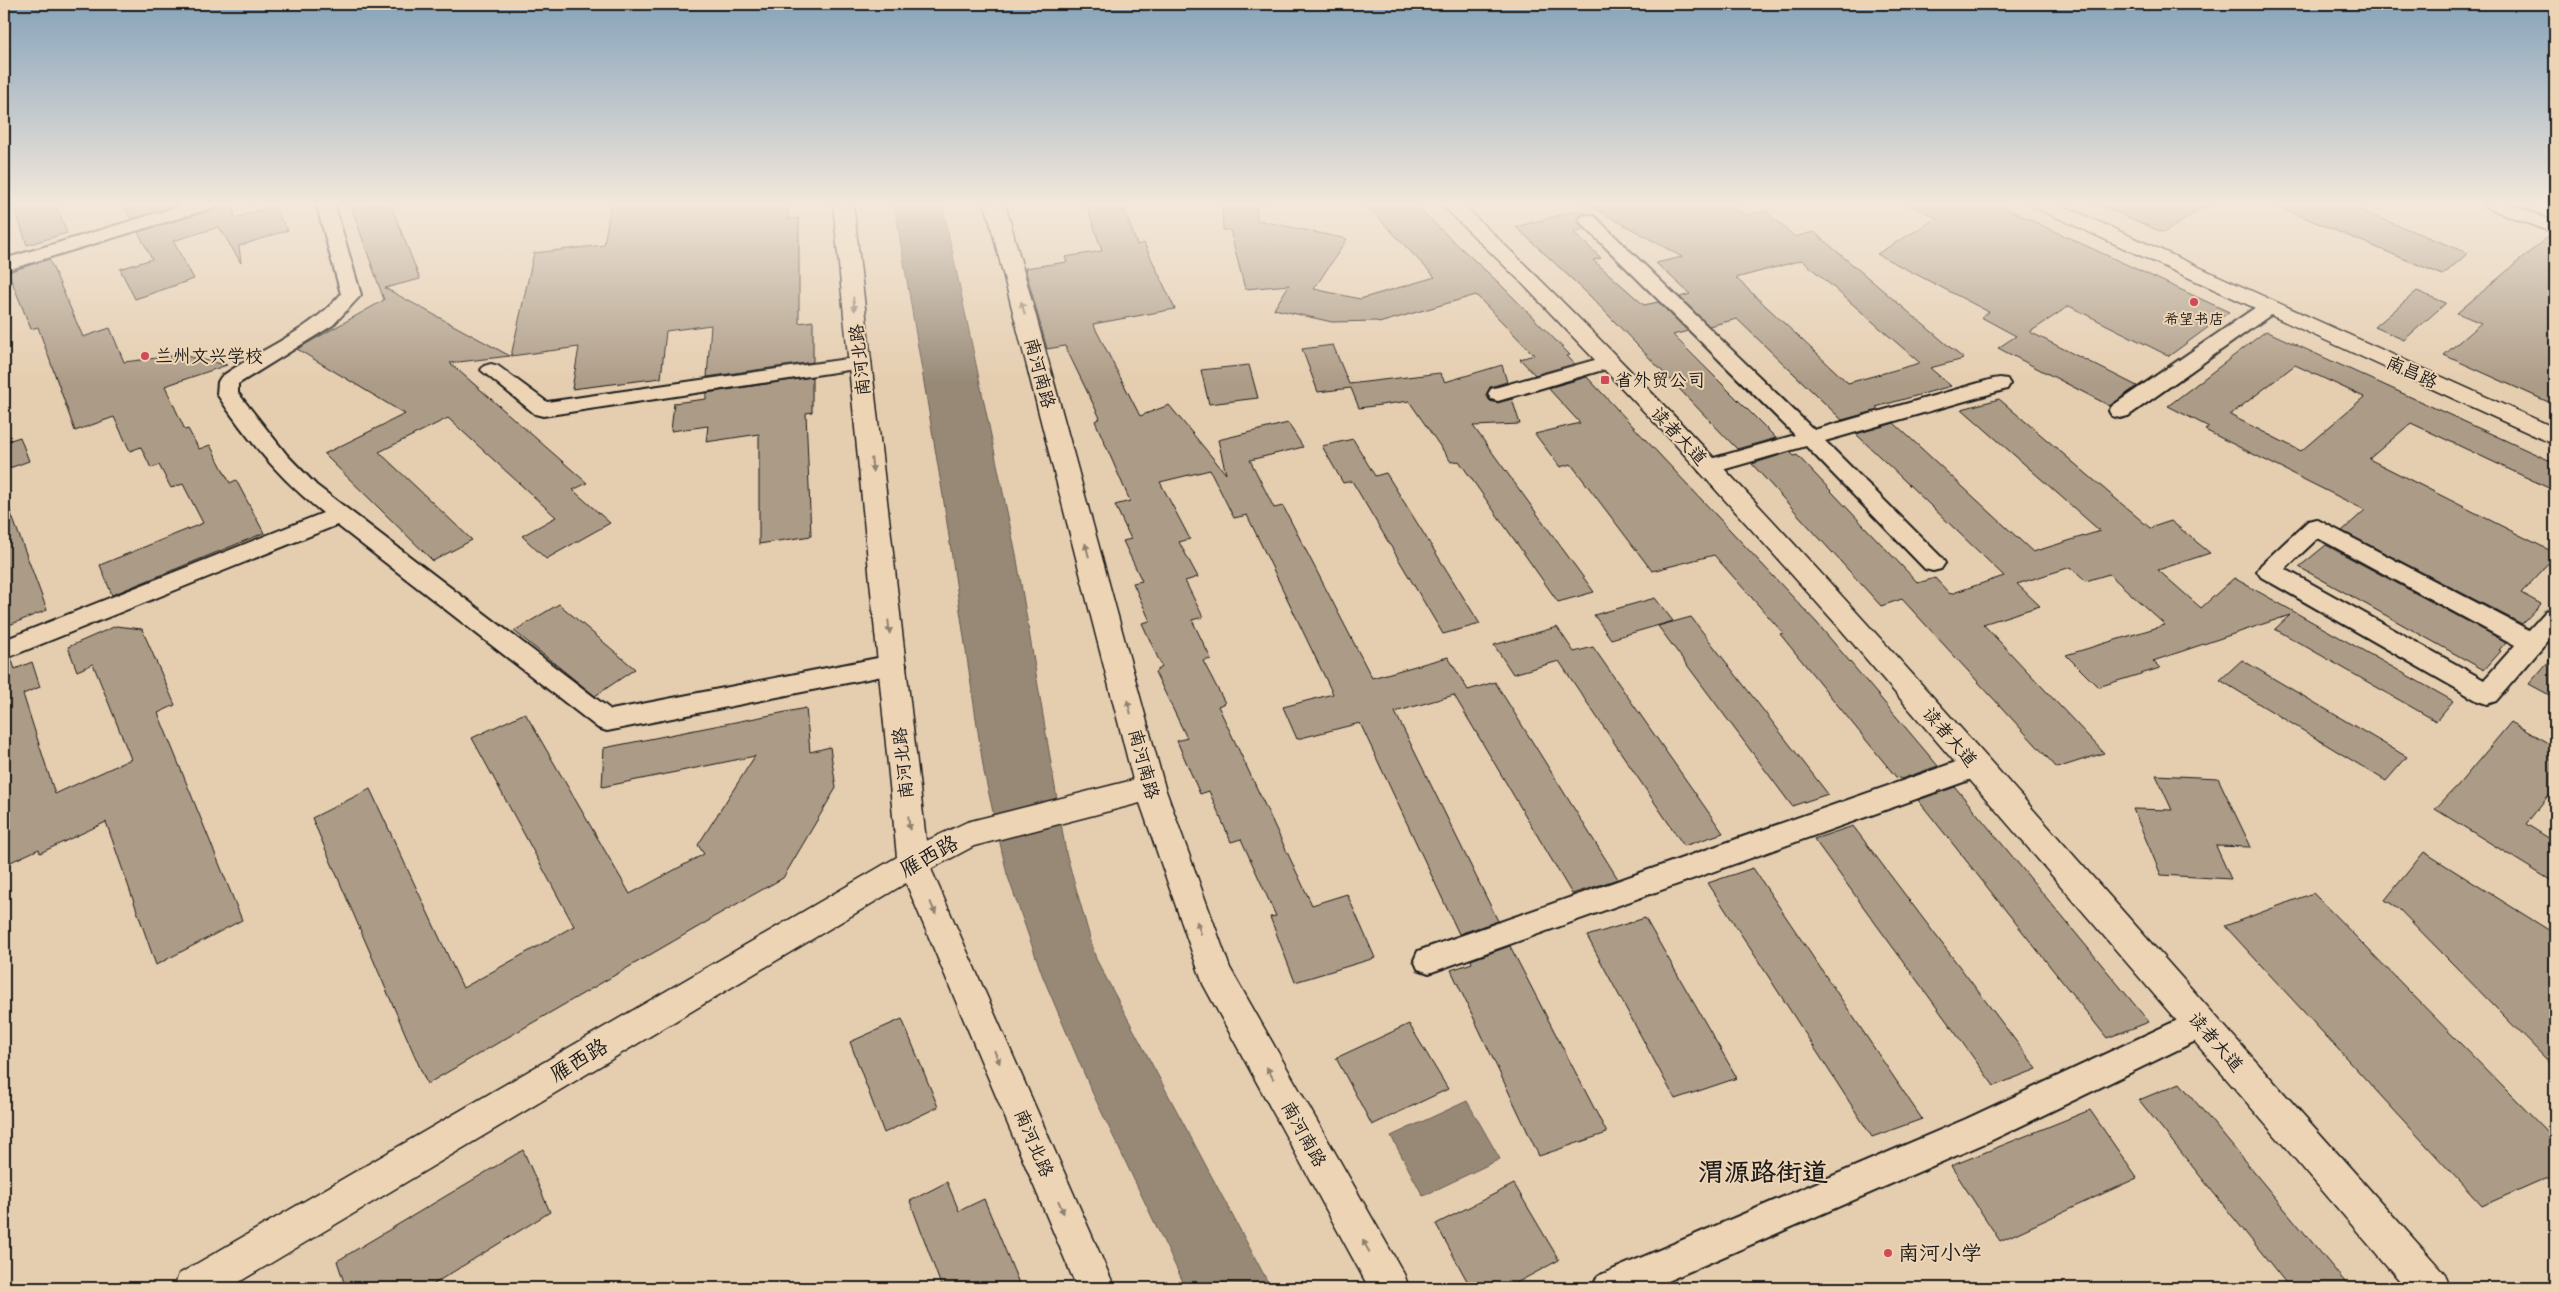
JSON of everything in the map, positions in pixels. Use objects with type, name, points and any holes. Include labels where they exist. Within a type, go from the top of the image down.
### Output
[{"type":"street","points":[[342,263],[351,295],[342,309],[325,322],[247,367],[228,382],[227,394],[279,460],[308,490],[607,721],[892,665]]},
{"type":"street","name":"南河北路","points":[[850,263],[913,863],[1090,1286]]},
{"type":"street","name":"南河南路","points":[[1011,263],[1150,788],[1162,828],[1215,973],[1390,1288]]},
{"type":"street","name":"读者大道","points":[[1513,263],[1708,467],[1847,618],[2431,1288]]},
{"type":"street","points":[[1632,263],[1810,438],[1933,563]]},
{"type":"street","name":"南昌路","points":[[2174,263],[2555,437]]},
{"type":"street","points":[[2120,411],[2269,306]]},
{"type":"street","points":[[1498,394],[1609,362]]},
{"type":"street","points":[[491,370],[543,409],[861,363]]},
{"type":"street","points":[[1708,467],[2000,384]]},
{"type":"street","points":[[4,650],[340,516]]},
{"type":"street","points":[[2532,643],[2316,527],[2269,571],[2487,694],[2555,617]]},
{"type":"street","points":[[1429,960],[1976,766]]},
{"type":"street","name":"雁西路","points":[[193,1288],[913,863],[967,835],[1150,788]]},
{"type":"street","points":[[1610,1288],[1978,1130],[2199,1024]]},
{"type":"shaded area","points":[[904,263],[955,263],[1016,554],[1066,853],[1096,959],[1271,1288],[1186,1288],[1092,1092],[1043,977],[1007,874],[984,772],[943,496]]},
{"type":"shaded area","points":[[1467,1101],[1500,1159],[1423,1196],[1391,1136]]},
{"type":"building","points":[[35,263],[51,263],[83,337],[110,328],[124,362],[181,355],[227,365],[165,386],[185,430],[188,429],[199,449],[210,445],[230,483],[236,480],[264,533],[112,595],[100,565],[203,523],[183,484],[171,488],[159,465],[151,468],[141,447],[130,451],[114,417],[75,431],[38,327],[31,329],[8,272]]},
{"type":"building","points":[[138,263],[185,263],[194,279],[135,299],[120,269]]},
{"type":"building","points":[[371,263],[414,263],[420,279],[385,288],[510,356],[450,363],[587,483],[573,490],[610,523],[546,559],[522,536],[556,517],[448,418],[379,452],[472,540],[433,561],[324,454],[405,414],[297,349],[384,300]]},
{"type":"building","points":[[532,263],[799,263],[799,323],[813,321],[813,362],[707,377],[711,325],[666,331],[661,378],[572,389],[579,347],[511,356]]},
{"type":"building","points":[[1058,263],[1154,263],[1175,309],[1093,324],[1140,416],[1169,405],[1226,474],[1218,440],[1288,423],[1303,447],[1250,460],[1274,508],[1283,506],[1372,678],[1448,657],[1468,690],[1495,682],[1618,879],[1572,894],[1454,695],[1395,712],[1498,921],[1459,934],[1360,723],[1297,739],[1283,707],[1333,694],[1247,515],[1234,518],[1210,470],[1160,482],[1190,539],[1179,542],[1198,577],[1185,581],[1203,617],[1192,620],[1211,659],[1203,661],[1225,703],[1218,706],[1312,905],[1347,894],[1375,958],[1295,982],[1270,917],[1276,916],[1241,839],[1231,842],[1209,791],[1200,794],[1177,741],[1187,738],[1155,672],[1162,667],[1142,623],[1150,621],[1133,583],[1142,581],[1123,541],[1131,539],[1115,505],[1130,501],[1095,421],[1100,418],[1065,346],[1047,349],[1025,268]]},
{"type":"building","points":[[1238,263],[1331,263],[1314,289],[1360,299],[1435,277],[1422,263],[1478,263],[1570,355],[1567,356],[1575,364],[1535,375],[1520,359],[1534,355],[1476,295],[1379,323],[1377,321],[1332,322],[1274,309],[1289,285],[1245,289]]},
{"type":"building","points":[[1555,263],[1597,263],[1644,305],[1658,302],[1688,331],[1673,335],[1776,438],[1737,449],[1588,294]]},
{"type":"building","points":[[1656,263],[1790,263],[1736,278],[1848,383],[1920,363],[1806,263],[1851,263],[1964,359],[1930,368],[1951,386],[1876,407],[1879,410],[1842,420],[1737,319],[1709,326],[1680,297],[1690,294]]},
{"type":"building","points":[[1895,263],[2124,263],[2229,312],[2169,356],[2069,306],[2030,332],[2137,386],[2110,406],[1998,348],[2016,336],[1981,317],[1989,312]]},
{"type":"building","points":[[2415,263],[2456,263],[2443,275]]},
{"type":"building","points":[[2516,263],[2555,263],[2555,405],[2444,355],[2481,323],[2457,313]]},
{"type":"building","points":[[2417,291],[2446,303],[2404,340],[2375,327]]},
{"type":"building","points":[[2266,331],[2555,463],[2555,491],[2411,423],[2369,459],[2555,553],[2555,557],[2521,593],[2541,604],[2522,624],[2342,531],[2365,510],[2205,430],[2209,427],[2168,406]],"holes":[[[2295,365],[2364,397],[2301,451],[2230,415]]]},
{"type":"building","points":[[1333,345],[1349,384],[1440,373],[1445,382],[1502,365],[1507,382],[1490,387],[1486,395],[1490,401],[1497,403],[1512,399],[1520,424],[1473,426],[1594,592],[1558,602],[1459,461],[1451,462],[1409,401],[1359,408],[1351,388],[1318,392],[1302,349]]},
{"type":"building","points":[[1249,365],[1258,398],[1209,404],[1201,370]]},
{"type":"building","points":[[812,377],[812,412],[806,413],[811,536],[759,544],[759,434],[706,442],[708,426],[671,431],[674,403],[706,399],[706,393]]},
{"type":"building","points":[[1587,377],[1817,623],[1938,766],[1901,779],[1896,777],[1780,634],[1783,633],[1714,555],[1652,571],[1571,464],[1560,467],[1535,434],[1580,423],[1548,388]]},
{"type":"building","points":[[1999,399],[2150,528],[2171,521],[2210,553],[2158,570],[2201,608],[2234,578],[2453,701],[2436,721],[2275,629],[2290,615],[2153,661],[2160,668],[2098,687],[2066,655],[2165,625],[2109,574],[2086,581],[2071,567],[2017,584],[2040,606],[1983,624],[2104,753],[2057,768],[1902,599],[1881,606],[1752,464],[1790,452],[1794,456],[1797,455],[1918,583],[1935,578],[1950,594],[2004,576],[1856,434],[1894,423],[2033,552],[2100,531],[1962,409]]},
{"type":"building","points":[[20,437],[29,461],[4,470],[4,442]]},
{"type":"building","points":[[1353,439],[1375,476],[1386,473],[1480,624],[1443,634],[1352,481],[1343,483],[1322,446]]},
{"type":"building","points":[[4,500],[6,500],[47,610],[4,627]]},
{"type":"building","points":[[2326,545],[2506,642],[2499,650],[2501,651],[2484,670],[2299,567]]},
{"type":"building","points":[[1655,598],[1673,621],[1611,639],[1594,615]]},
{"type":"building","points":[[559,604],[635,669],[595,696],[514,631]]},
{"type":"building","points":[[1691,617],[1828,794],[1792,806],[1658,626]]},
{"type":"building","points":[[116,626],[142,629],[175,705],[158,713],[242,920],[156,965],[106,822],[40,853],[39,849],[4,865],[4,661],[11,658],[15,669],[32,662],[40,687],[23,694],[55,794],[131,759],[93,664],[77,671],[68,647]]},
{"type":"building","points":[[1557,627],[1574,652],[1593,647],[1723,833],[1684,846],[1559,661],[1513,674],[1494,645]]},
{"type":"building","points":[[2555,654],[2555,698],[2529,684]]},
{"type":"building","points":[[2242,660],[2407,757],[2386,781],[2220,680]]},
{"type":"building","points":[[806,708],[810,752],[830,747],[836,788],[783,878],[427,1084],[312,818],[370,789],[463,988],[574,926],[472,738],[525,713],[630,894],[704,854],[698,845],[755,756],[602,787],[604,748]]},
{"type":"building","points":[[2511,722],[2555,747],[2555,787],[2526,824],[2555,842],[2555,883],[2435,809],[2459,784]]},
{"type":"building","points":[[2156,775],[2218,778],[2251,847],[2216,846],[2231,879],[2161,875],[2133,809],[2172,810]]},
{"type":"building","points":[[1955,787],[2149,1022],[2107,1038],[1918,800]]},
{"type":"building","points":[[1853,826],[2037,1069],[1994,1086],[1814,839]]},
{"type":"building","points":[[2424,852],[2555,934],[2555,1068],[2398,908],[2385,900]]},
{"type":"building","points":[[1753,868],[1922,1119],[1872,1137],[1708,883]]},
{"type":"building","points":[[2313,893],[2555,1140],[2555,1174],[2482,1206],[2225,926]]},
{"type":"building","points":[[1645,918],[1737,1078],[1675,1099],[1587,936]]},
{"type":"building","points":[[1510,946],[1607,1133],[1539,1156],[1451,970],[1472,963],[1471,960]]},
{"type":"building","points":[[902,1019],[938,1107],[884,1133],[850,1042]]},
{"type":"building","points":[[1409,1024],[1448,1089],[1372,1125],[1336,1058]]},
{"type":"building","points":[[2180,1083],[2350,1288],[2290,1288],[2139,1100]]},
{"type":"building","points":[[2090,1110],[2137,1178],[2000,1241],[1951,1166]]},
{"type":"building","points":[[523,1150],[550,1212],[427,1288],[346,1288],[337,1261]]},
{"type":"building","points":[[947,1182],[959,1211],[984,1199],[1021,1288],[942,1288],[910,1201]]},
{"type":"building","points":[[1514,1184],[1559,1260],[1507,1288],[1471,1288],[1436,1224]]},
{"type":"place","name":"希望书店","points":[[2194,302]]},
{"type":"place","name":"兰州文兴学校","points":[[145,356]]},
{"type":"place","name":"省外贸公司","points":[[1605,380]]},
{"type":"place","name":"南河小学","points":[[1888,1253]]},
{"type":"district","name":"渭源路街道","points":[[1763,1172]]}]
